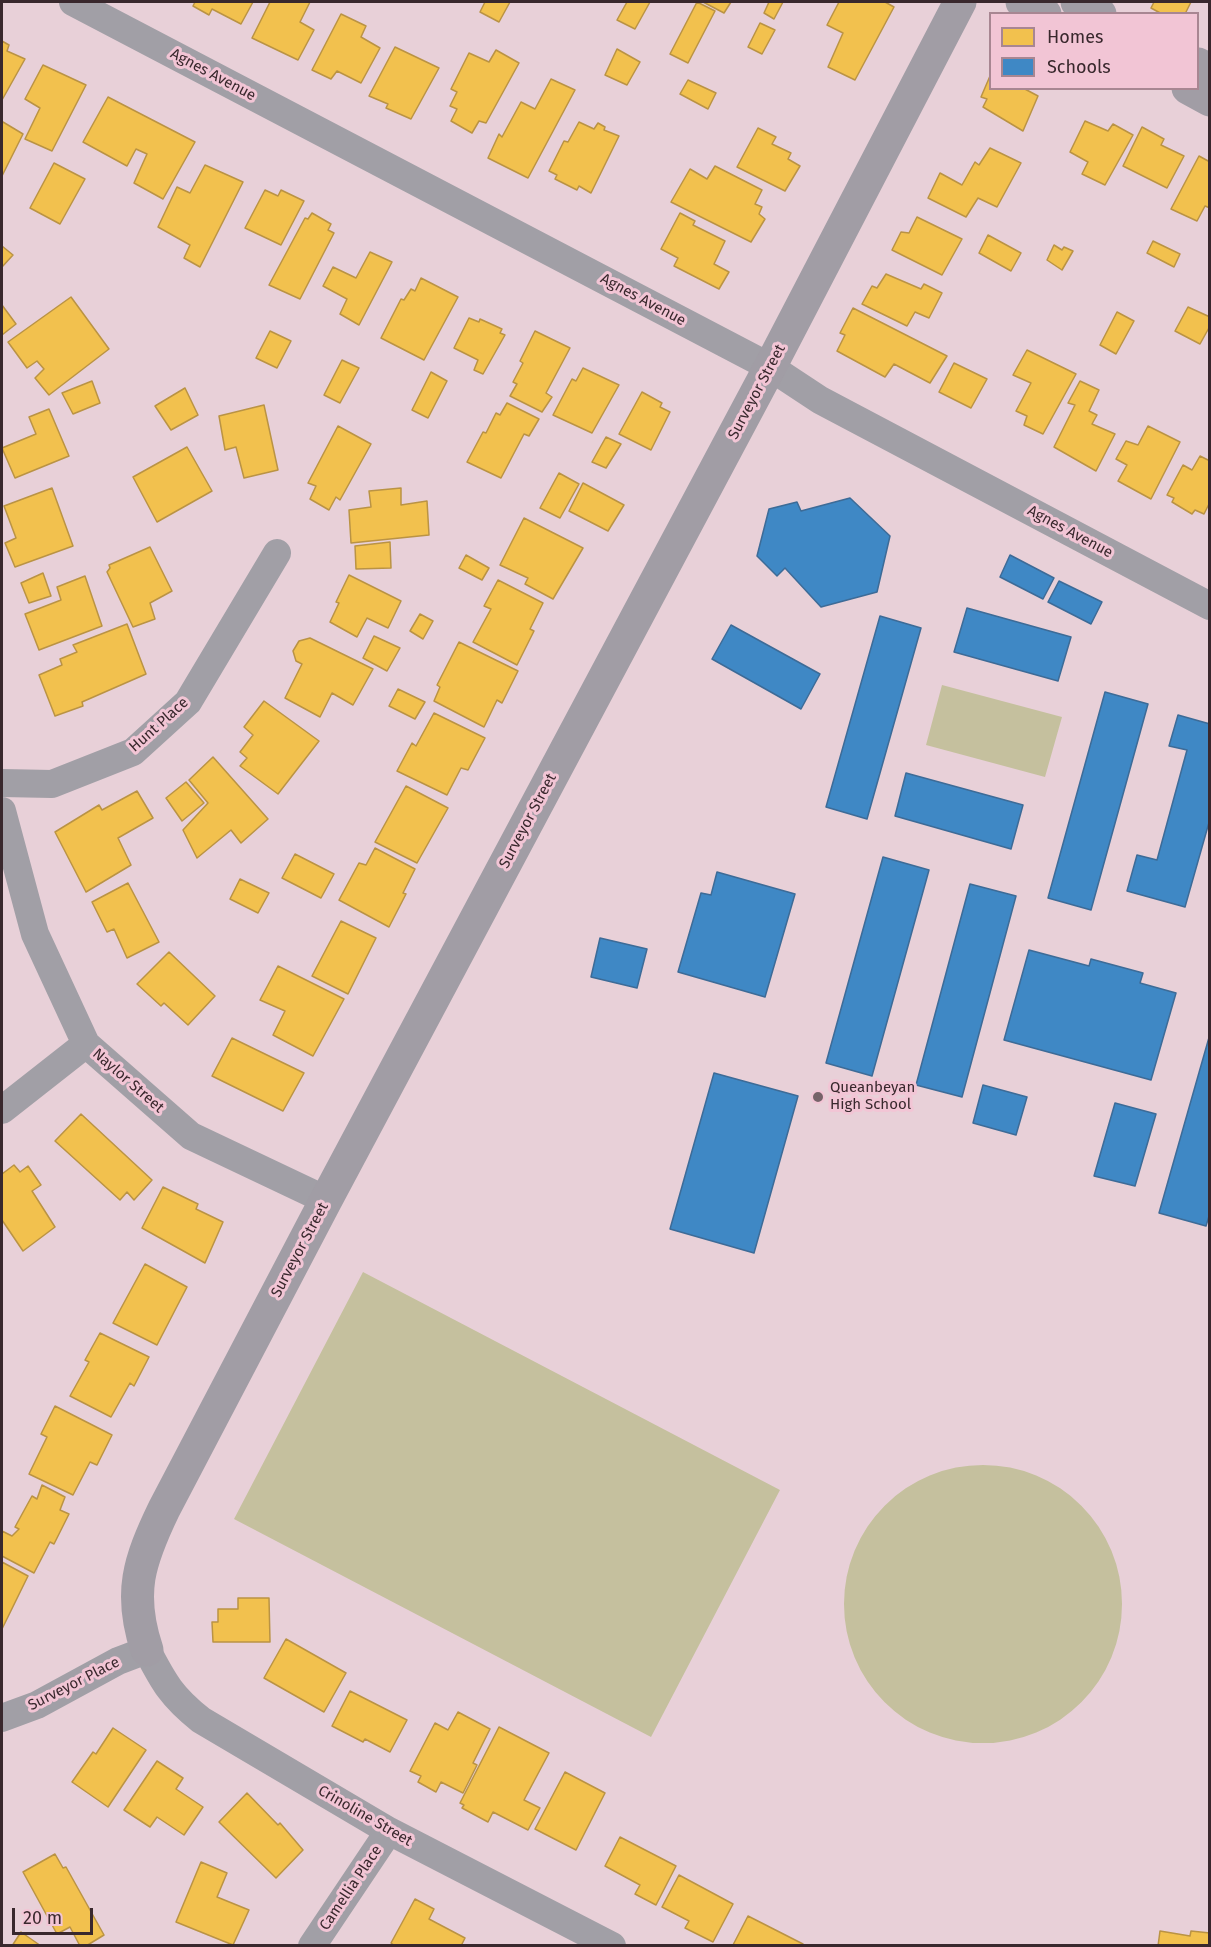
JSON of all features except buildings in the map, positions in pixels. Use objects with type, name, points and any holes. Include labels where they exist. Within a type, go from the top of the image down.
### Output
[{"type":"street","name":"Agnes Avenue","points":[[73,2],[770,367],[820,400],[1209,606]]},
{"type":"street","name":"Surveyor Street","points":[[147,1650],[140,1629],[137,1602],[141,1565],[148,1543],[164,1509],[770,367],[960,2]]},
{"type":"street","points":[[1022,2],[1041,12]]},
{"type":"street","points":[[1077,2],[1096,12]]},
{"type":"street","points":[[1192,90],[1209,100]]},
{"type":"street","name":"Hunt Place","points":[[2,783],[52,784],[133,752],[188,702],[277,553]]},
{"type":"street","name":"Naylor Street","points":[[2,811],[35,934],[86,1044],[191,1136],[326,1200]]},
{"type":"street","points":[[2,1110],[86,1044]]},
{"type":"street","name":"Surveyor Place","points":[[2,1718],[37,1705],[118,1660],[147,1650]]},
{"type":"street","name":"Crinoline Street","points":[[147,1650],[165,1683],[181,1703],[201,1720],[389,1831],[612,1946]]},
{"type":"street","name":"Camellia Place","points":[[312,1946],[389,1831]]},
{"type":"shaded area","points":[[942,685],[1062,717],[1045,777],[926,745]]},
{"type":"shaded area","points":[[363,1272],[780,1490],[651,1737],[234,1519]]},
{"type":"shaded area","points":[[983,1465],[1010,1468],[1036,1476],[1060,1489],[1081,1506],[1098,1527],[1111,1551],[1119,1577],[1122,1604],[1119,1631],[1111,1657],[1098,1681],[1081,1702],[1060,1719],[1036,1732],[1010,1740],[983,1743],[956,1740],[930,1732],[906,1719],[885,1702],[868,1681],[855,1657],[847,1631],[844,1604],[847,1577],[855,1551],[868,1527],[885,1506],[906,1489],[930,1476],[956,1468]]},
{"type":"place","name":"Queanbeyan High School","points":[[818,1097]]}]
